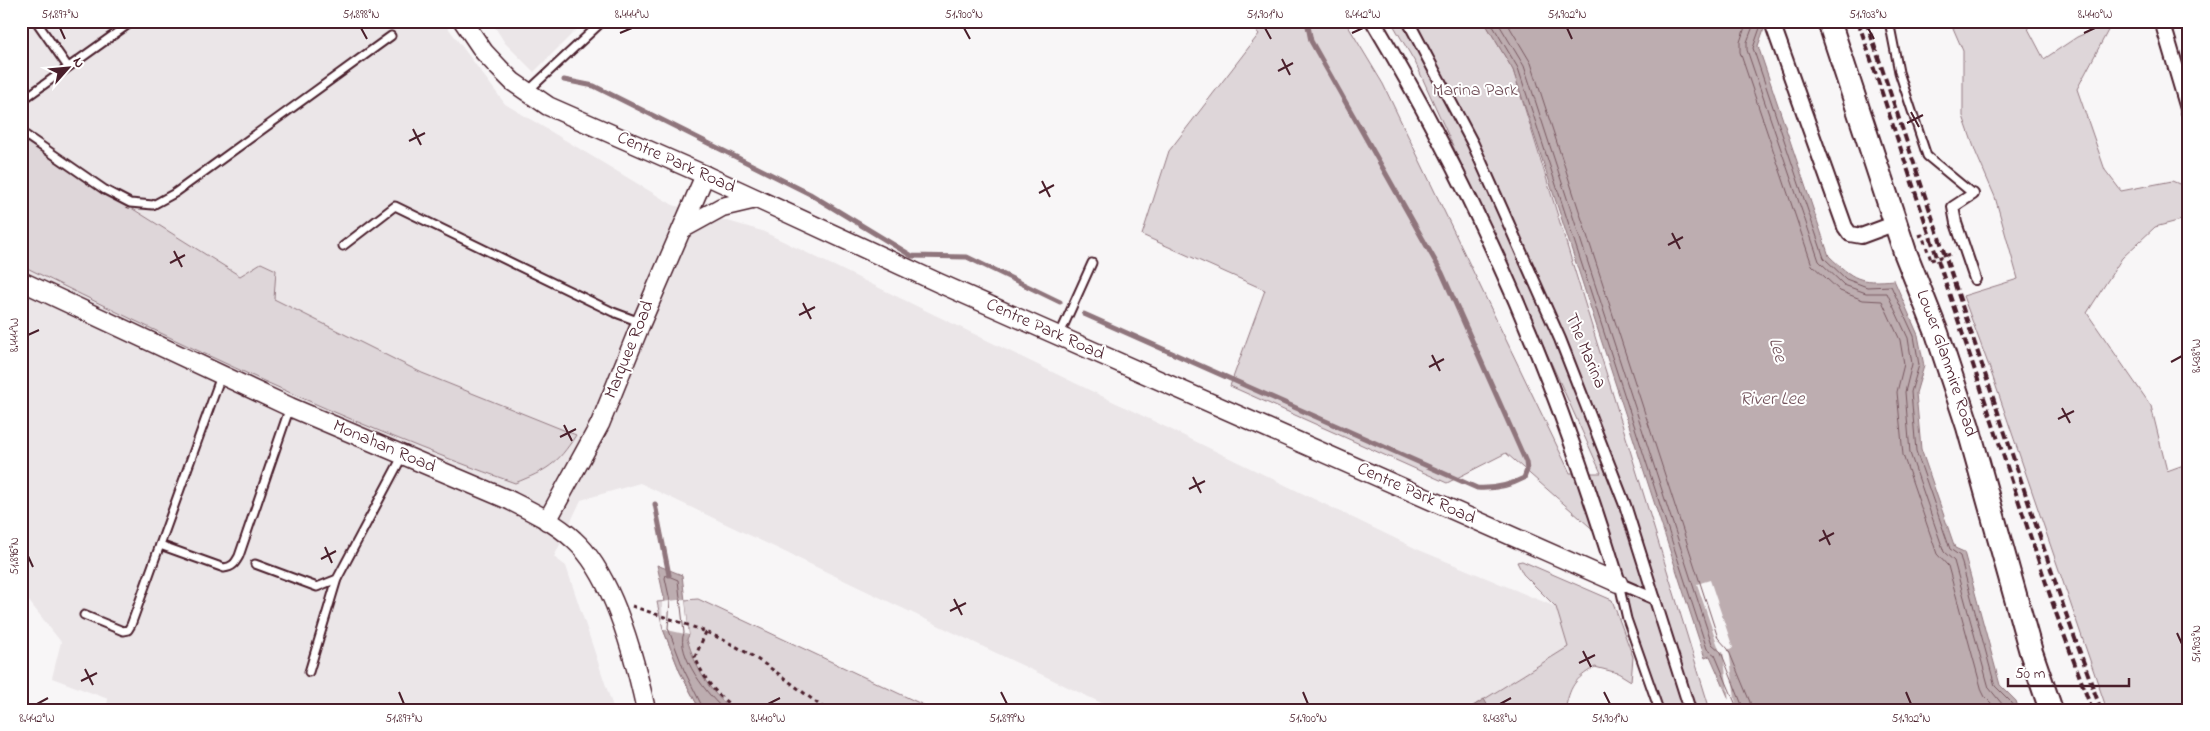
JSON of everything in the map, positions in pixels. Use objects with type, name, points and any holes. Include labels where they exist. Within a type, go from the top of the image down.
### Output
[{"type":"highway","name":"Lower Glanmire Road","points":[[1829,21],[1896,223],[1937,333],[1968,426],[2031,652],[2051,710]]},
{"type":"street","name":"Centre Park Road","points":[[463,21],[484,52],[499,68],[527,92],[548,106],[705,175],[1059,336],[1655,599]]},
{"type":"street","points":[[1373,21],[1449,158],[1510,286],[1548,379],[1584,478],[1618,583]]},
{"type":"street","name":"The Marina","points":[[1408,21],[1473,144],[1557,331],[1625,504],[1690,710]]},
{"type":"street","points":[[1776,21],[1774,28],[1845,227],[1850,234],[1861,236],[1896,223]]},
{"type":"street","points":[[2162,21],[2189,112]]},
{"type":"street","name":"Marquee Road","points":[[547,521],[600,424],[705,175]]},
{"type":"street","points":[[1973,194],[1953,207],[1975,279]]},
{"type":"street","points":[[682,229],[722,207],[756,199]]},
{"type":"street","name":"Monahan Road","points":[[22,281],[221,376],[489,491],[547,521],[569,536],[580,546],[594,565],[613,602],[628,640],[646,710]]},
{"type":"lane","points":[[36,21],[68,67]]},
{"type":"lane","points":[[21,101],[133,21]]},
{"type":"lane","points":[[527,92],[603,21]]},
{"type":"lane","points":[[1889,21],[1899,72],[1928,156],[1973,194]]},
{"type":"lane","points":[[21,132],[105,190],[130,204],[153,205],[175,193],[391,36]]},
{"type":"lane","points":[[343,246],[395,206],[613,312],[641,323]]},
{"type":"lane","points":[[1059,336],[1092,264]]},
{"type":"lane","points":[[84,616],[123,631],[128,630],[221,376]]},
{"type":"lane","points":[[160,545],[224,568],[230,568],[235,564],[290,407]]},
{"type":"lane","points":[[310,672],[337,579],[403,455]]},
{"type":"lane","points":[[255,564],[317,587],[337,579]]},
{"type":"lane","points":[[1618,583],[1628,619],[1659,710]]},
{"type":"path","points":[[1922,236],[1931,260],[1954,253]]},
{"type":"path","points":[[613,602],[661,616],[706,632],[734,645],[785,677],[826,710]]},
{"type":"path","points":[[706,632],[695,657],[706,680],[716,692],[738,710]]},
{"type":"shaded area","points":[[21,21],[443,21],[505,104],[673,205],[762,231],[1419,550],[1556,607],[1568,647],[1467,710],[1116,710],[640,483],[581,500],[554,557],[566,566],[614,710],[106,710],[108,699],[52,678],[61,642],[21,591]]},
{"type":"shaded area","points":[[491,21],[585,21],[534,72],[505,43]]},
{"type":"green space","name":"Marina Park","points":[[1248,21],[1345,21],[1383,84],[1570,473],[1601,473],[1416,64],[1391,21],[1484,21],[1513,70],[1710,710],[1661,710],[1597,533],[1506,453],[1447,483],[1230,386],[1265,290],[1142,235],[1169,151],[1259,34]]},
{"type":"green space","points":[[1950,21],[2024,21],[2044,59],[2077,37],[2113,21],[2077,89],[2105,170],[2121,191],[2172,181],[2189,188],[2189,218],[2155,227],[2122,258],[2087,313],[2151,406],[2167,471],[2189,463],[2189,710],[2107,710],[1990,369],[1963,296],[2018,279],[1995,197],[1976,153],[1963,116],[1963,51]]},
{"type":"green space","points":[[21,139],[240,276],[261,263],[276,270],[274,299],[422,373],[576,435],[557,460],[543,470],[515,483],[389,435],[265,382],[21,265]]},
{"type":"green space","points":[[1522,561],[1612,600],[1633,657],[1631,681],[1618,673],[1595,667],[1574,684],[1565,710],[1467,710],[1568,647],[1556,607],[1523,574],[1517,562]]},
{"type":"green space","points":[[698,599],[934,710],[700,710],[680,672],[663,629],[657,602]]},
{"type":"water","name":"River Lee","points":[[1484,21],[1775,21],[1765,26],[1758,46],[1829,256],[1851,275],[1858,278],[1873,281],[1894,280],[1918,335],[1924,366],[1916,393],[1921,449],[1955,548],[1964,552],[2000,685],[2016,701],[2019,710],[1734,710],[1710,656],[1705,658],[1513,70]]},
{"type":"water","points":[[657,565],[682,575],[689,635],[687,639],[691,650],[699,669],[710,687],[733,710],[700,710],[680,672],[663,629],[665,602]]},
{"type":"water","points":[[1484,699],[1490,710],[1467,710]]},
{"type":"pier","points":[[1710,580],[1733,648],[1729,649],[1738,710],[1731,710],[1726,701],[1729,701],[1723,651],[1720,652],[1697,584]]},
{"type":"pier","points":[[685,599],[689,635],[663,629],[662,602]]},
{"type":"waterway","points":[[1084,314],[1477,488],[1501,486],[1524,478],[1527,470],[1526,462],[1442,273],[1311,41],[1307,21]]},
{"type":"waterway","points":[[564,80],[594,86],[810,194],[912,256],[967,257],[1060,302]]},
{"type":"waterway","points":[[655,504],[669,575]]},
{"type":"railway","points":[[1858,21],[2056,613],[2092,710]]},
{"type":"railway","points":[[1866,21],[2065,611],[2101,710]]},
{"type":"water label","name":"Lee","points":[[1777,350]]}]
